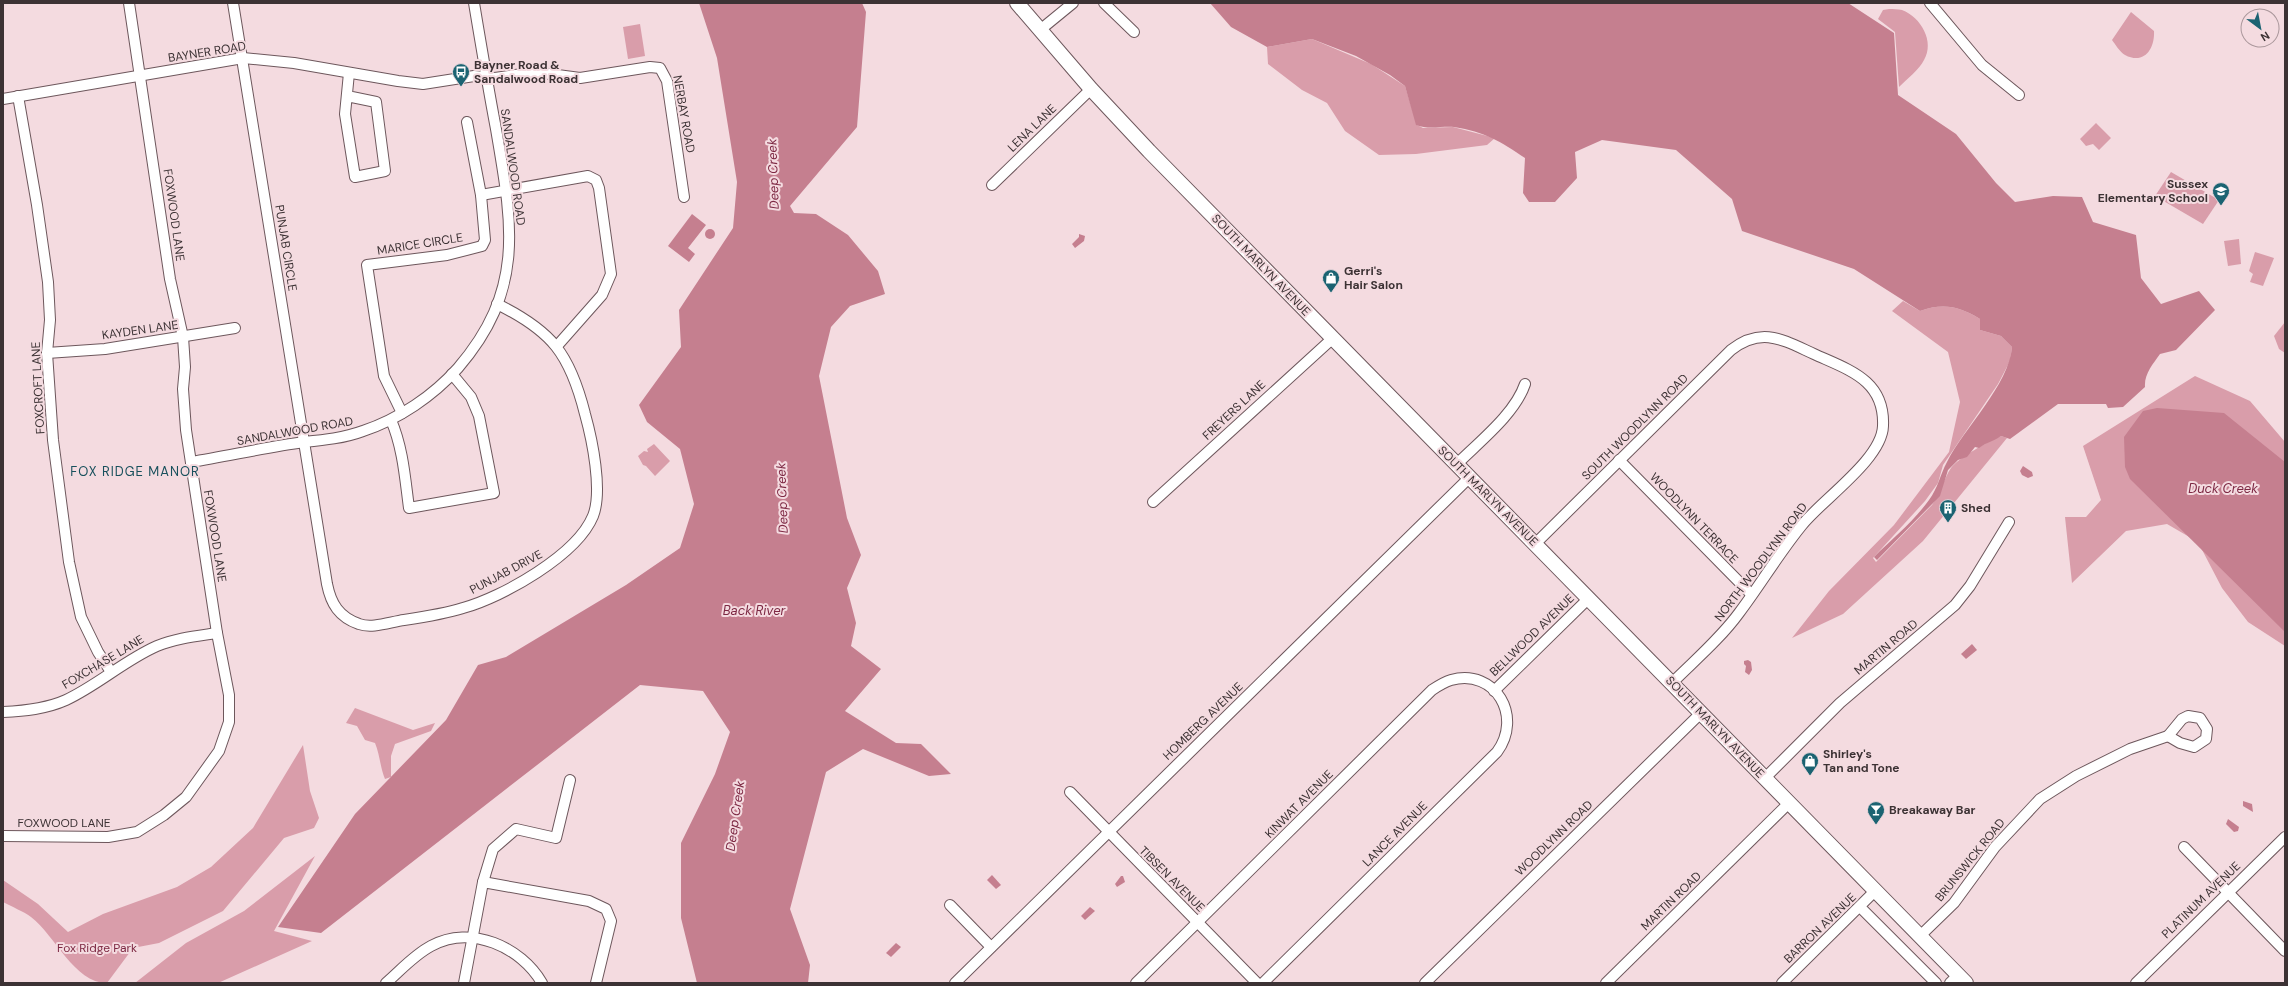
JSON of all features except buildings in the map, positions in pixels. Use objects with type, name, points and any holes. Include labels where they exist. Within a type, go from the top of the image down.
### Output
[{"type":"street","name":"FOXWOOD LANE","points":[[3,836],[121,836],[148,826],[186,797],[219,751],[229,722],[229,695],[217,633],[191,462],[183,389],[185,368],[183,338],[170,279],[129,3]]},
{"type":"street","name":"PUNJAB CIRCLE","points":[[233,3],[304,442]]},
{"type":"street","name":"SANDALWOOD ROAD","points":[[191,462],[304,442],[319,442],[349,435],[391,420],[431,394],[452,374],[484,334],[497,304],[509,256],[509,212],[474,3]]},
{"type":"street","name":"SOUTH MARLYN AVENUE","points":[[1017,3],[1091,89],[1588,599],[1920,936],[1958,980]]},
{"type":"street","points":[[1040,30],[1073,3]]},
{"type":"street","points":[[1104,3],[1134,32]]},
{"type":"street","points":[[1930,3],[1982,65],[2019,95]]},
{"type":"street","name":"BAYNER ROAD","points":[[3,99],[243,58],[294,62],[349,74],[423,84],[486,76]]},
{"type":"street","name":"NERBAY ROAD","points":[[486,76],[495,78],[535,72],[580,78],[650,66],[660,68],[667,81],[684,197]]},
{"type":"street","points":[[347,96],[376,102],[385,171],[355,177],[345,114],[349,74]]},
{"type":"street","name":"LENA LANE","points":[[992,185],[1091,89]]},
{"type":"street","name":"FOXCROFT LANE","points":[[18,96],[37,205],[48,282],[50,320],[47,353],[53,440],[69,562],[76,600],[87,631],[111,672]]},
{"type":"street","name":"MARICE CIRCLE","points":[[402,413],[384,376],[367,265],[446,255],[482,246],[485,240],[481,195],[467,122]]},
{"type":"street","points":[[481,195],[506,189],[534,187],[588,176],[596,180],[599,188],[611,274],[602,296],[557,346]]},
{"type":"street","name":"PUNJAB DRIVE","points":[[304,442],[330,600],[337,610],[350,620],[361,625],[375,625],[465,608],[483,601],[547,567],[574,543],[593,516],[597,494],[596,475],[586,418],[577,386],[557,346],[526,319],[497,304]]},
{"type":"street","name":"KAYDEN LANE","points":[[47,353],[105,349],[183,338],[235,328]]},
{"type":"street","name":"SOUTH WOODLYNN ROAD","points":[[1535,544],[1731,350],[1747,339],[1758,336],[1781,339],[1858,375],[1871,386],[1876,393],[1883,412]]},
{"type":"street","name":"FREYERS LANE","points":[[1153,502],[1333,338]]},
{"type":"street","points":[[391,420],[399,442],[409,508],[494,493],[479,416],[471,397],[452,374]]},
{"type":"street","points":[[1456,464],[1513,407],[1522,395],[1525,384]]},
{"type":"street","name":"NORTH WOODLYNN ROAD","points":[[1672,683],[1724,632],[1802,524],[1873,452],[1882,435],[1883,412]]},
{"type":"street","name":"WOODLYNN TERRACE","points":[[1619,460],[1751,594]]},
{"type":"street","name":"HOMBERG AVENUE","points":[[955,983],[1470,477]]},
{"type":"street","name":"MARTIN ROAD","points":[[1765,778],[1840,703],[1955,605],[1970,586],[2009,522]]},
{"type":"street","name":"BELLWOOD AVENUE","points":[[1494,690],[1588,599]]},
{"type":"street","name":"FOXCHASE LANE","points":[[3,712],[39,708],[55,704],[74,696],[111,672],[167,642],[217,633]]},
{"type":"street","name":"KINWAT AVENUE","points":[[1136,983],[1432,690],[1450,680],[1467,678],[1477,680],[1494,690]]},
{"type":"street","name":"LANCE AVENUE","points":[[1263,983],[1497,752],[1505,737],[1508,717],[1502,700],[1494,690]]},
{"type":"street","name":"WOODLYNN ROAD","points":[[1425,983],[1701,713]]},
{"type":"street","name":"BRUNSWICK ROAD","points":[[1920,936],[1954,903],[1995,847],[2040,800],[2076,776],[2102,762],[2151,741],[2168,736]]},
{"type":"street","points":[[464,983],[471,938],[483,882],[493,849],[516,829],[556,838],[570,780]]},
{"type":"street","name":"TIBSEN AVENUE","points":[[1070,792],[1257,983]]},
{"type":"street","name":"MARTIN ROAD","points":[[1606,983],[1789,803]]},
{"type":"street","name":"PLATINUM AVENUE","points":[[2136,983],[2285,837]]},
{"type":"street","points":[[2184,847],[2285,951]]},
{"type":"street","points":[[483,882],[589,901],[602,905],[606,909],[611,921],[596,983]]},
{"type":"street","name":"BARRON AVENUE","points":[[1782,983],[1875,891]]},
{"type":"street","points":[[950,905],[991,947]]},
{"type":"street","points":[[1860,907],[1936,983]]},
{"type":"street","points":[[386,983],[413,958],[432,946],[458,938],[471,938],[499,944],[519,954],[529,964],[542,983]]},
{"type":"green space","points":[[1883,10],[1902,10],[1909,13],[1920,24],[1927,38],[1927,53],[1922,64],[1899,87],[1895,32],[1878,19]]},
{"type":"green space","points":[[2131,12],[2154,31],[2153,44],[2147,54],[2143,57],[2132,58],[2125,55],[2119,50],[2112,40]]},
{"type":"green space","points":[[640,24],[645,56],[628,59],[623,27]]},
{"type":"green space","points":[[1312,39],[1371,64],[1405,86],[1417,125],[1423,128],[1453,127],[1495,138],[1487,145],[1416,154],[1379,155],[1345,131],[1327,103],[1302,90],[1268,64],[1267,47]]},
{"type":"green space","points":[[2096,123],[2111,138],[2099,150],[2093,144],[2086,146],[2080,139]]},
{"type":"green space","points":[[2171,172],[2219,200],[2203,224],[2155,196]]},
{"type":"green space","points":[[2239,239],[2241,264],[2228,266],[2224,241]]},
{"type":"green space","points":[[2255,252],[2274,258],[2263,286],[2250,282],[2253,274],[2249,271]]},
{"type":"green space","points":[[1903,301],[1920,311],[1936,307],[1951,307],[1965,311],[1980,319],[1980,330],[2001,336],[2012,347],[2010,361],[1998,384],[1943,465],[1938,483],[1925,501],[1873,558],[1876,562],[1932,505],[1954,464],[1974,450],[1996,438],[2001,436],[2007,438],[1923,541],[1843,614],[1792,638],[1829,591],[1894,525],[1949,452],[1960,402],[1948,352],[1892,311]]},
{"type":"green space","points":[[2285,322],[2285,353],[2279,349],[2274,336]]},
{"type":"green space","name":"Duck Creek","points":[[2195,376],[2250,401],[2285,442],[2285,646],[2248,622],[2222,588],[2198,542],[2167,524],[2126,531],[2072,583],[2065,517],[2086,517],[2101,500],[2083,446]]},
{"type":"green space","points":[[654,444],[670,461],[655,476],[646,466],[643,465],[638,456],[644,451],[648,452],[647,449]]},
{"type":"green space","points":[[355,708],[413,730],[435,723],[431,731],[395,744],[391,756],[391,777],[385,779],[375,743],[365,740],[357,726],[346,723]]},
{"type":"green space","name":"Fox Ridge Park","points":[[303,745],[310,791],[319,818],[314,828],[284,838],[223,911],[159,943],[133,948],[107,983],[95,981],[85,975],[66,957],[40,925],[31,917],[3,902],[3,880],[38,904],[68,932],[103,914],[177,887],[211,867],[253,828]]},
{"type":"green space","points":[[315,856],[274,931],[312,941],[218,983],[135,983],[186,943],[244,911]]},
{"type":"water","name":"Back River","points":[[699,3],[862,3],[866,12],[857,127],[790,206],[794,213],[816,214],[848,235],[878,271],[885,294],[850,306],[831,327],[819,376],[847,518],[861,555],[847,588],[856,623],[851,646],[881,669],[845,711],[896,743],[921,744],[951,774],[929,776],[863,749],[826,772],[790,909],[810,965],[808,983],[697,983],[681,918],[681,843],[715,774],[730,732],[703,691],[640,685],[321,933],[278,927],[355,814],[446,720],[478,665],[506,657],[626,585],[680,548],[694,504],[680,449],[647,422],[639,405],[681,347],[679,310],[733,228],[737,182],[717,58]]},
{"type":"water","points":[[1210,3],[1848,3],[1894,33],[1898,95],[1956,134],[1996,183],[2015,202],[2053,196],[2082,197],[2093,222],[2136,235],[2141,278],[2161,304],[2199,291],[2215,310],[2176,350],[2160,354],[2147,373],[2145,387],[2123,407],[2108,408],[2106,404],[2058,404],[2010,439],[2001,436],[1979,448],[1975,447],[1967,457],[1958,460],[1948,470],[1940,496],[1877,560],[1874,557],[1910,523],[1929,500],[1935,491],[1945,467],[1955,449],[1995,391],[2009,361],[2012,347],[2001,336],[1980,330],[1980,319],[1965,311],[1951,307],[1936,307],[1920,311],[1854,269],[1742,231],[1732,199],[1676,150],[1602,140],[1575,152],[1577,178],[1555,202],[1529,202],[1523,193],[1525,158],[1508,147],[1492,138],[1465,129],[1454,127],[1430,128],[1416,125],[1405,86],[1390,75],[1356,56],[1312,39],[1267,47],[1231,27]]},
{"type":"water","points":[[692,214],[706,225],[688,248],[695,254],[689,262],[668,246]]},
{"type":"water","points":[[708,229],[712,229],[714,230],[714,238],[708,239],[705,236],[705,232]]},
{"type":"water","points":[[1079,234],[1085,236],[1084,241],[1075,248],[1072,244],[1079,237]]},
{"type":"water","name":"Duck Creek","points":[[2157,408],[2224,413],[2285,462],[2285,632],[2130,479],[2125,467],[2124,437],[2143,411]]},
{"type":"water","points":[[2023,466],[2032,472],[2033,476],[2028,478],[2022,475],[2020,471]]},
{"type":"water","points":[[1972,644],[1977,650],[1966,659],[1961,654]]},
{"type":"water","points":[[1748,660],[1751,662],[1752,670],[1749,675],[1745,672],[1746,666],[1744,664],[1744,661]]},
{"type":"water","points":[[2243,801],[2252,804],[2253,812],[2243,806]]},
{"type":"water","points":[[2228,819],[2239,827],[2238,831],[2234,832],[2226,824]]},
{"type":"water","points":[[992,875],[1001,885],[996,889],[987,880]]},
{"type":"water","points":[[1121,876],[1123,876],[1125,882],[1117,887],[1115,884]]},
{"type":"water","points":[[1090,907],[1095,911],[1085,920],[1081,916]]},
{"type":"water","points":[[896,943],[901,947],[891,957],[886,953]]},
{"type":"place","name":"Bayner Road & Sandalwood Road","points":[[461,87]]},
{"type":"place","name":"Sussex Elementary School","points":[[2221,206]]},
{"type":"place","name":"Gerri's Hair Salon","points":[[1331,293]]},
{"type":"place","name":"Shed","points":[[1948,523]]},
{"type":"place","name":"Shirley's Tan and Tone","points":[[1810,776]]},
{"type":"place","name":"Breakaway Bar","points":[[1876,825]]},
{"type":"district","name":"FOX RIDGE MANOR","points":[[135,471]]},
{"type":"water label","name":"Deep Creek","points":[[773,174]]},
{"type":"water label","name":"Deep Creek","points":[[782,498]]},
{"type":"water label","name":"Deep Creek","points":[[735,816]]}]
